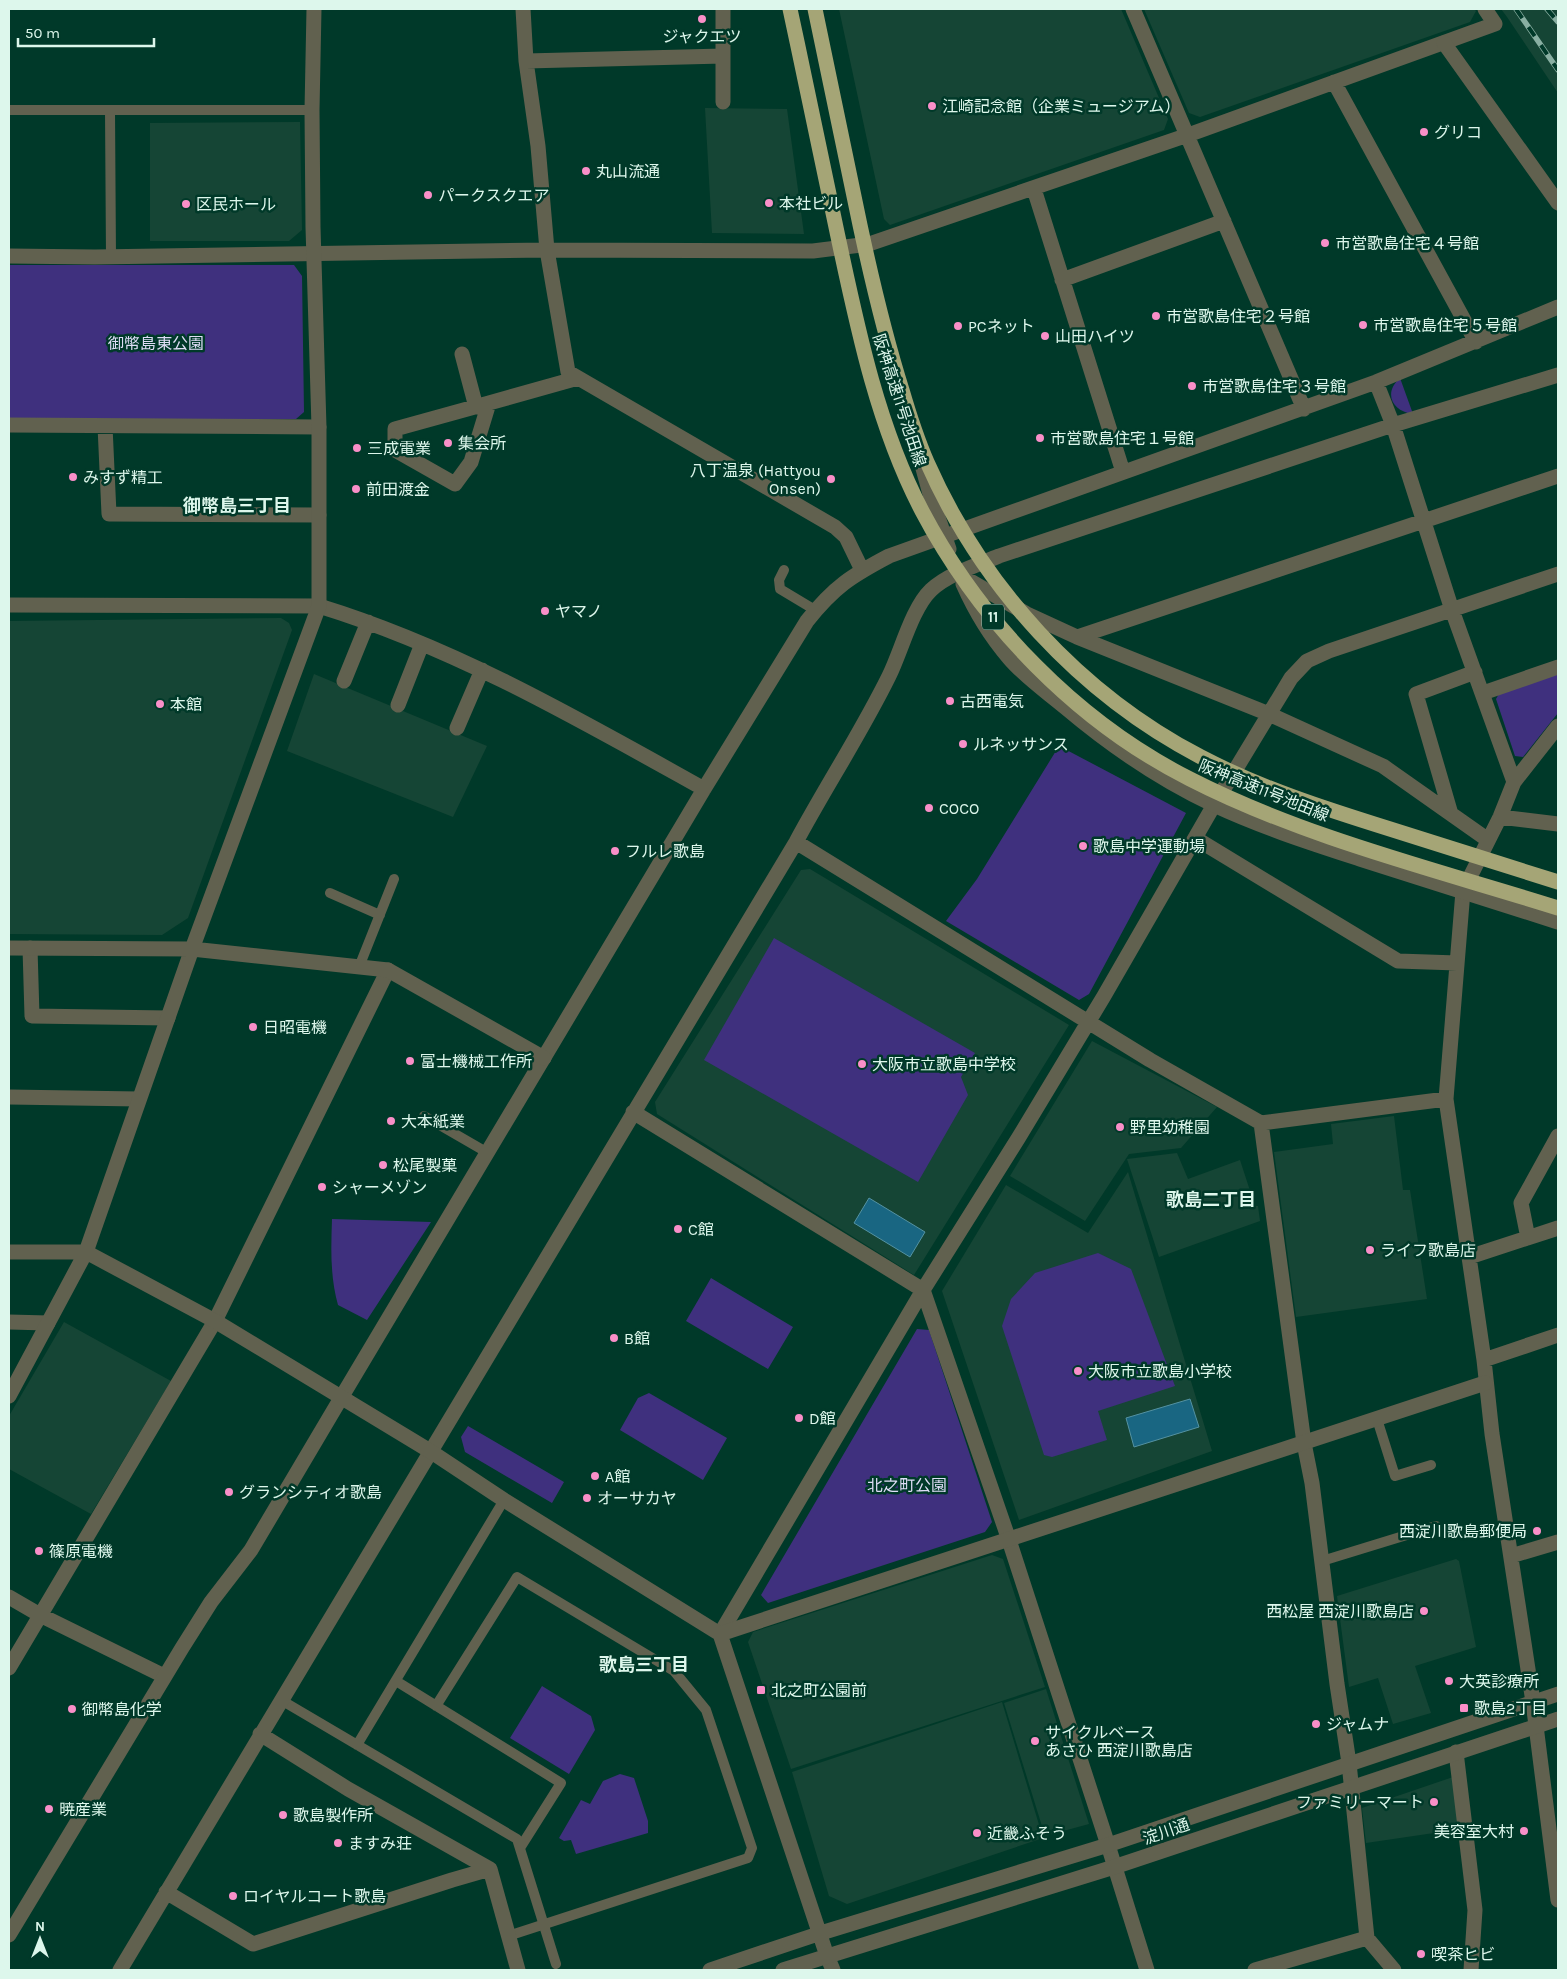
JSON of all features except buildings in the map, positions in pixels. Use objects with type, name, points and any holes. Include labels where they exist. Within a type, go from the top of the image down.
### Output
[{"type":"highway","name":"阪神高速11号池田線","points":[[790,9],[856,317],[886,422],[902,466],[922,510],[944,549],[970,588],[999,625],[1039,668],[1087,711],[1143,752],[1188,778],[1236,801],[1290,822],[1558,908]]},
{"type":"highway","name":"阪神高速11号池田線","points":[[815,9],[880,311],[909,414],[925,459],[944,498],[993,577],[1024,616],[1092,684],[1161,734],[1202,758],[1252,781],[1304,800],[1558,882]]},
{"type":"street","points":[[9,1396],[86,1252],[192,949],[320,606],[319,426],[313,227],[312,110],[314,9]]},
{"type":"street","points":[[523,9],[526,61],[538,146],[547,250],[568,372],[835,527],[846,537],[862,570]]},
{"type":"street","points":[[723,9],[723,102]]},
{"type":"street","points":[[820,9],[869,244],[901,371],[916,443],[944,536],[958,574],[990,634],[1010,659],[1034,682],[1088,727],[1148,769],[1214,805],[1263,826],[1558,922]]},
{"type":"street","points":[[1133,9],[1304,409]]},
{"type":"street","points":[[9,256],[111,257],[547,250],[813,251],[869,244],[1188,135],[1495,24],[1485,9]]},
{"type":"street","points":[[1444,43],[1558,202]]},
{"type":"street","points":[[526,61],[723,56]]},
{"type":"street","points":[[1334,82],[1476,342]]},
{"type":"street","points":[[1034,189],[1123,472]]},
{"type":"street","points":[[1062,280],[1224,221]]},
{"type":"street","points":[[9,1934],[164,1676],[211,1602],[252,1550],[704,789],[815,610],[843,582],[889,556],[1304,409],[1476,342],[1558,307]]},
{"type":"street","points":[[462,354],[482,405],[471,462],[455,484],[395,450],[395,429],[482,405],[578,378]]},
{"type":"street","points":[[120,1970],[796,842],[814,807],[863,727],[890,674],[921,604],[931,591],[958,574],[999,556],[1393,425],[1558,375]]},
{"type":"street","points":[[1376,382],[1393,425],[1452,610],[1514,782]]},
{"type":"street","points":[[9,425],[319,426]]},
{"type":"street","points":[[105,426],[109,514],[320,515]]},
{"type":"street","points":[[1076,637],[1558,476]]},
{"type":"street","points":[[958,574],[1027,614],[1076,637],[1268,714],[1383,766],[1488,840]]},
{"type":"street","points":[[720,1634],[923,1290],[1104,996],[1214,805],[1268,714],[1292,678],[1307,661],[1329,651],[1558,574]]},
{"type":"street","points":[[9,605],[320,606],[368,622],[482,670],[573,716],[704,789]]},
{"type":"street","points":[[344,681],[368,622]]},
{"type":"street","points":[[398,705],[422,644]]},
{"type":"street","points":[[1483,693],[1558,667]]},
{"type":"street","points":[[457,728],[482,670]]},
{"type":"street","points":[[1451,814],[1416,694],[1475,672]]},
{"type":"street","points":[[1558,726],[1514,782],[1500,817],[1463,891],[1446,1099],[1484,1360],[1485,1383],[1533,1702],[1556,1867],[1558,1900]]},
{"type":"street","points":[[1500,817],[1558,824]]},
{"type":"street","points":[[1195,838],[1398,961],[1457,963]]},
{"type":"street","points":[[796,842],[1088,1020],[1150,1060],[1261,1123],[1446,1099]]},
{"type":"street","points":[[9,948],[192,949],[388,970],[544,1058]]},
{"type":"street","points":[[30,948],[32,1016],[168,1018]]},
{"type":"street","points":[[9,1668],[215,1321],[388,970]]},
{"type":"street","points":[[9,1098],[139,1098]]},
{"type":"street","points":[[634,1112],[923,1290],[1009,1540],[1147,1970]]},
{"type":"street","points":[[1261,1123],[1349,1763],[1367,1938],[1394,1970]]},
{"type":"street","points":[[1528,1238],[1521,1203],[1558,1136]]},
{"type":"street","points":[[1468,1258],[1558,1228]]},
{"type":"street","points":[[9,1252],[86,1252],[215,1321],[430,1451],[504,1500],[720,1634],[833,1970]]},
{"type":"street","points":[[9,1322],[48,1323]]},
{"type":"street","points":[[1484,1360],[1558,1335]]},
{"type":"street","points":[[720,1634],[1485,1383]]},
{"type":"street","points":[[1511,1556],[1558,1542]]},
{"type":"street","points":[[9,1597],[164,1676]]},
{"type":"street","name":"淀川通","points":[[710,1970],[821,1933],[1108,1845],[1558,1694]]},
{"type":"street","name":"淀川通","points":[[783,1970],[1114,1867],[1558,1719]]},
{"type":"street","points":[[260,1734],[348,1790],[490,1869],[518,1970]]},
{"type":"street","points":[[1456,1752],[1475,1910],[1471,1970]]},
{"type":"street","points":[[166,1892],[254,1944],[490,1869]]},
{"type":"street","points":[[1255,1970],[1367,1938]]},
{"type":"lane","points":[[9,110],[312,110]]},
{"type":"lane","points":[[110,111],[111,257]]},
{"type":"lane","points":[[784,570],[779,580],[780,588],[815,610]]},
{"type":"lane","points":[[359,967],[394,879]]},
{"type":"lane","points":[[330,893],[380,914]]},
{"type":"lane","points":[[424,1116],[488,1153]]},
{"type":"lane","points":[[1377,1419],[1395,1476],[1431,1465]]},
{"type":"lane","points":[[357,1746],[504,1500]]},
{"type":"lane","points":[[1322,1561],[1436,1526]]},
{"type":"lane","points":[[436,1706],[517,1577],[674,1671],[706,1710],[752,1848],[748,1858],[508,1936]]},
{"type":"lane","points":[[396,1681],[560,1782],[520,1848]]},
{"type":"lane","points":[[281,1700],[517,1839],[556,1964]]},
{"type":"shaded area","points":[[839,9],[1121,9],[1168,119],[1164,130],[890,225],[884,219]]},
{"type":"shaded area","points":[[1144,9],[1474,9],[1476,11],[1470,22],[1200,117],[1189,113]]},
{"type":"shaded area","points":[[1501,9],[1558,9],[1558,93],[1507,17]]},
{"type":"shaded area","points":[[705,108],[787,109],[804,234],[712,233]]},
{"type":"shaded area","points":[[300,122],[302,230],[289,241],[150,241],[150,123]]},
{"type":"shaded area","points":[[281,618],[289,623],[292,630],[188,918],[162,935],[9,934],[9,621]]},
{"type":"shaded area","points":[[314,674],[487,746],[453,817],[287,751]]},
{"type":"shaded area","name":"大阪市立歌島中学校","points":[[810,869],[1069,1025],[914,1275],[657,1114],[655,1102],[801,870]]},
{"type":"shaded area","name":"野里幼稚園","points":[[1092,1041],[1217,1107],[1181,1148],[1129,1154],[1085,1221],[1010,1176]]},
{"type":"shaded area","name":"ライフ歌島店","points":[[1394,1116],[1403,1190],[1410,1190],[1427,1299],[1296,1317],[1274,1152],[1333,1144],[1331,1124]]},
{"type":"shaded area","points":[[1177,1153],[1188,1179],[1240,1160],[1255,1206],[1258,1206],[1260,1221],[1159,1257],[1127,1159]]},
{"type":"shaded area","name":"大阪市立歌島小学校","points":[[1128,1172],[1212,1451],[1019,1520],[942,1291],[1006,1185],[1088,1233]]},
{"type":"shaded area","points":[[64,1322],[171,1381],[91,1514],[9,1469],[9,1416]]},
{"type":"shaded area","points":[[992,1555],[1003,1559],[1045,1687],[791,1769],[748,1642],[753,1632]]},
{"type":"shaded area","name":"西松屋 西淀川歌島店","points":[[1456,1559],[1459,1561],[1476,1647],[1415,1666],[1431,1713],[1393,1724],[1378,1678],[1349,1687],[1337,1596]]},
{"type":"shaded area","points":[[1046,1689],[1089,1824],[1045,1836],[1004,1703]]},
{"type":"shaded area","points":[[1002,1702],[1043,1838],[847,1904],[829,1896],[792,1772]]},
{"type":"shaded area","points":[[1456,1776],[1461,1829],[1366,1843],[1362,1808]]},
{"type":"green space","name":"御幣島東公園","points":[[9,265],[294,265],[302,276],[304,412],[296,419],[9,421]]},
{"type":"green space","points":[[1400,378],[1413,414],[1400,409],[1392,401],[1392,390]]},
{"type":"green space","points":[[1558,673],[1558,713],[1523,757],[1515,756],[1496,699],[1500,692]]},
{"type":"green space","name":"歌島中学運動場","points":[[1059,746],[1186,813],[1089,994],[1079,1000],[946,921],[977,879]]},
{"type":"green space","points":[[774,938],[975,1053],[961,1077],[968,1095],[918,1182],[704,1060]]},
{"type":"green space","points":[[332,1219],[431,1222],[367,1320],[338,1305],[332,1273]]},
{"type":"green space","points":[[1098,1253],[1131,1269],[1175,1386],[1098,1411],[1107,1440],[1052,1457],[1044,1455],[1002,1326],[1011,1299],[1035,1273]]},
{"type":"green space","points":[[711,1278],[793,1327],[768,1369],[686,1321]]},
{"type":"green space","name":"北之町公園","points":[[917,1329],[929,1330],[992,1522],[985,1532],[768,1603],[761,1595]]},
{"type":"green space","points":[[649,1393],[727,1438],[703,1480],[620,1430],[638,1398]]},
{"type":"green space","points":[[468,1426],[564,1482],[552,1503],[465,1452],[461,1437]]},
{"type":"green space","points":[[542,1686],[591,1716],[595,1730],[569,1774],[510,1738]]},
{"type":"green space","points":[[620,1774],[634,1778],[648,1821],[648,1833],[576,1854],[571,1840],[564,1841],[559,1838],[581,1800],[590,1804],[603,1781]]},
{"type":"water","points":[[869,1198],[925,1232],[910,1257],[854,1223]]},
{"type":"water","points":[[1190,1399],[1199,1427],[1134,1447],[1126,1418]]},
{"type":"railway","points":[[1516,9],[1558,70]]},
{"type":"railway","points":[[1547,9],[1558,22]]},
{"type":"place","name":"ジャクエツ","points":[[702,19]]},
{"type":"place","name":"江崎記念館（企業ミュージアム）","points":[[932,106]]},
{"type":"place","name":"グリコ","points":[[1424,132]]},
{"type":"place","name":"丸山流通","points":[[586,171]]},
{"type":"place","name":"パークスクエア","points":[[428,195]]},
{"type":"place","name":"本社ビル","points":[[769,203]]},
{"type":"place","name":"区民ホール","points":[[186,204]]},
{"type":"place","name":"市営歌島住宅４号館","points":[[1325,243]]},
{"type":"place","name":"市営歌島住宅２号館","points":[[1156,316]]},
{"type":"place","name":"市営歌島住宅５号館","points":[[1363,325]]},
{"type":"place","name":"PCネット","points":[[958,326]]},
{"type":"place","name":"山田ハイツ","points":[[1045,336]]},
{"type":"place","name":"市営歌島住宅３号館","points":[[1192,386]]},
{"type":"place","name":"市営歌島住宅１号館","points":[[1040,438]]},
{"type":"place","name":"集会所","points":[[448,443]]},
{"type":"place","name":"三成電業","points":[[357,448]]},
{"type":"place","name":"みすず精工","points":[[73,477]]},
{"type":"place","name":"八丁温泉 (Hattyou Onsen)","points":[[831,479]]},
{"type":"place","name":"前田渡金","points":[[356,489]]},
{"type":"place","name":"ヤマノ","points":[[545,611]]},
{"type":"place","name":"古西電気","points":[[950,701]]},
{"type":"place","name":"本館","points":[[160,704]]},
{"type":"place","name":"ルネッサンス","points":[[963,744]]},
{"type":"place","name":"COCO","points":[[929,808]]},
{"type":"place","name":"歌島中学運動場","points":[[1083,846]]},
{"type":"place","name":"フルレ歌島","points":[[615,851]]},
{"type":"place","name":"日昭電機","points":[[253,1027]]},
{"type":"place","name":"富士機械工作所","points":[[410,1061]]},
{"type":"place","name":"大阪市立歌島中学校","points":[[862,1064]]},
{"type":"place","name":"大本紙業","points":[[391,1121]]},
{"type":"place","name":"野里幼稚園","points":[[1120,1127]]},
{"type":"place","name":"松尾製菓","points":[[383,1165]]},
{"type":"place","name":"シャーメゾン","points":[[322,1187]]},
{"type":"place","name":"C館","points":[[678,1229]]},
{"type":"place","name":"ライフ歌島店","points":[[1370,1250]]},
{"type":"place","name":"B館","points":[[614,1338]]},
{"type":"place","name":"大阪市立歌島小学校","points":[[1078,1371]]},
{"type":"place","name":"D館","points":[[799,1418]]},
{"type":"place","name":"A館","points":[[595,1476]]},
{"type":"place","name":"グランシティオ歌島","points":[[229,1492]]},
{"type":"place","name":"オーサカヤ","points":[[587,1498]]},
{"type":"place","name":"西淀川歌島郵便局","points":[[1537,1531]]},
{"type":"place","name":"篠原電機","points":[[39,1551]]},
{"type":"place","name":"西松屋 西淀川歌島店","points":[[1424,1611]]},
{"type":"place","name":"大英診療所","points":[[1449,1681]]},
{"type":"place","name":"北之町公園前","points":[[761,1690]]},
{"type":"place","name":"歌島2丁目","points":[[1464,1708]]},
{"type":"place","name":"御幣島化学","points":[[72,1709]]},
{"type":"place","name":"ジャムナ","points":[[1316,1724]]},
{"type":"place","name":"サイクルベース あさひ 西淀川歌島店","points":[[1035,1741]]},
{"type":"place","name":"ファミリーマート","points":[[1434,1802]]},
{"type":"place","name":"暁産業","points":[[49,1809]]},
{"type":"place","name":"歌島製作所","points":[[283,1815]]},
{"type":"place","name":"美容室大村","points":[[1524,1831]]},
{"type":"place","name":"近畿ふそう","points":[[977,1833]]},
{"type":"place","name":"ますみ荘","points":[[338,1843]]},
{"type":"place","name":"ロイヤルコート歌島","points":[[233,1896]]},
{"type":"place","name":"喫茶ヒビ","points":[[1421,1954]]},
{"type":"district","name":"御幣島三丁目","points":[[237,506]]},
{"type":"district","name":"歌島二丁目","points":[[1211,1200]]},
{"type":"district","name":"歌島三丁目","points":[[644,1665]]}]
